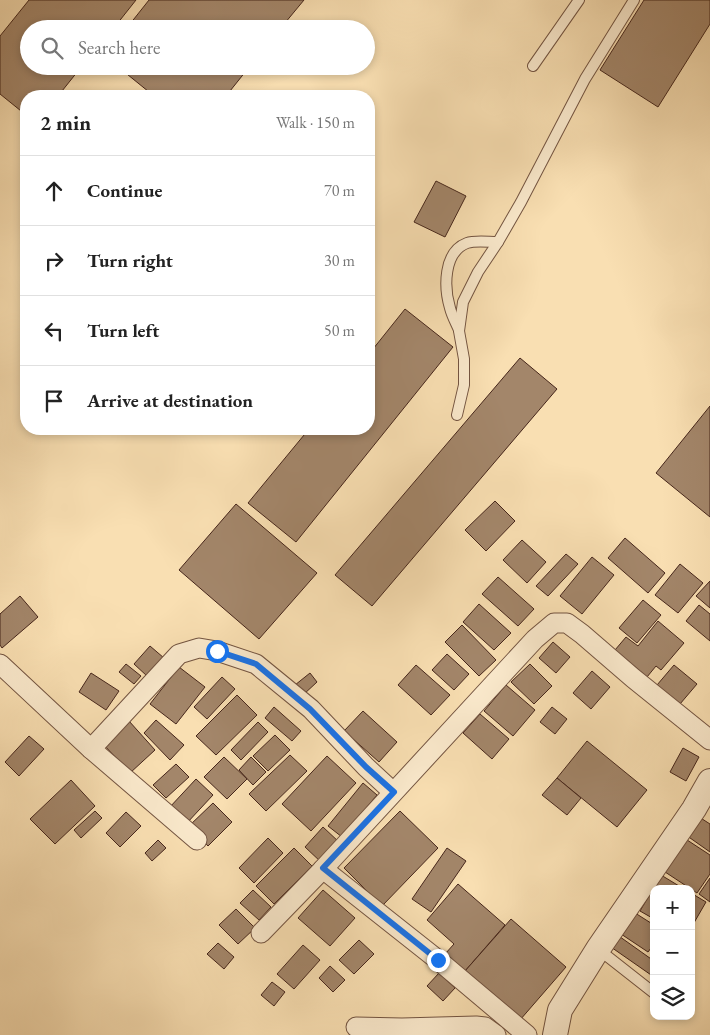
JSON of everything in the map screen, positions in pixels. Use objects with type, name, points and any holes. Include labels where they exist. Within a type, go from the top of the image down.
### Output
[{"type":"street","points":[[260,933],[323,868],[535,639],[554,622],[567,623],[582,634],[710,740]]},
{"type":"street","points":[[91,749],[179,654],[199,648],[217,651],[256,664],[310,709],[366,767],[394,792]]},
{"type":"street","points":[[0,664],[91,749],[197,840]]},
{"type":"street","points":[[554,1035],[560,1010],[598,948],[694,809],[710,781]]},
{"type":"street","points":[[323,868],[438,960],[527,1035]]},
{"type":"street","points":[[356,1027],[476,1026],[485,1027],[496,1035]]},
{"type":"lane","points":[[533,66],[579,0]]},
{"type":"lane","points":[[457,415],[464,385],[464,359],[460,331],[463,302],[478,272],[521,202],[585,79],[634,0]]},
{"type":"lane","points":[[460,331],[450,309],[446,282],[451,257],[459,247],[469,242],[498,242]]},
{"type":"lane","points":[[598,948],[650,991]]},
{"type":"building","points":[[29,0],[136,0],[120,20],[20,20],[20,75],[75,75],[63,90],[20,90],[20,110],[0,94],[0,36]]},
{"type":"building","points":[[149,0],[304,0],[287,20],[133,20]]},
{"type":"building","points":[[644,0],[710,0],[710,24],[658,107],[600,70]]},
{"type":"building","points":[[128,75],[243,75],[231,90],[147,90]]},
{"type":"building","points":[[436,181],[466,196],[445,237],[414,222]]},
{"type":"building","points":[[405,309],[453,347],[296,542],[248,503],[304,435],[375,435],[375,346]]},
{"type":"building","points":[[520,358],[557,389],[372,606],[335,575]]},
{"type":"building","points":[[710,406],[710,517],[656,473]]},
{"type":"building","points":[[495,501],[515,521],[486,551],[465,530]]},
{"type":"building","points":[[236,504],[317,573],[259,639],[179,570]]},
{"type":"building","points":[[625,538],[665,573],[648,593],[608,558]]},
{"type":"building","points":[[522,540],[546,562],[527,583],[503,560]]},
{"type":"building","points":[[566,554],[578,564],[548,596],[536,586]]},
{"type":"building","points":[[592,557],[614,575],[582,614],[560,596]]},
{"type":"building","points":[[680,564],[703,583],[678,613],[655,595]]},
{"type":"building","points":[[498,577],[534,609],[518,626],[482,594]]},
{"type":"building","points":[[710,581],[710,608],[696,596]]},
{"type":"building","points":[[20,596],[38,617],[2,648],[0,645],[0,614]]},
{"type":"building","points":[[643,600],[661,615],[637,643],[619,628]]},
{"type":"building","points":[[479,604],[511,633],[494,650],[463,622]]},
{"type":"building","points":[[699,605],[710,614],[710,641],[686,621]]},
{"type":"building","points":[[658,621],[684,643],[661,670],[656,666],[647,677],[615,650],[626,637],[638,646]]},
{"type":"building","points":[[462,625],[496,660],[479,676],[445,642]]},
{"type":"building","points":[[553,642],[570,657],[556,673],[539,658]]},
{"type":"building","points":[[150,646],[164,658],[147,676],[134,664]]},
{"type":"building","points":[[447,654],[469,674],[454,690],[432,670]]},
{"type":"building","points":[[126,664],[141,676],[134,684],[119,672]]},
{"type":"building","points":[[530,664],[552,686],[534,704],[511,682]]},
{"type":"building","points":[[416,665],[450,695],[431,715],[398,685]]},
{"type":"building","points":[[674,665],[697,684],[680,704],[657,685]]},
{"type":"building","points":[[179,667],[205,687],[176,724],[150,704]]},
{"type":"building","points":[[592,671],[610,687],[591,709],[573,693]]},
{"type":"building","points":[[91,673],[119,691],[106,710],[79,692]]},
{"type":"building","points":[[310,673],[317,682],[303,695],[295,685]]},
{"type":"building","points":[[222,677],[235,689],[207,719],[194,707]]},
{"type":"building","points":[[506,685],[535,710],[513,736],[484,711]]},
{"type":"building","points":[[237,695],[257,715],[216,755],[196,736]]},
{"type":"building","points":[[274,707],[301,731],[292,741],[265,718]]},
{"type":"building","points":[[552,707],[567,719],[555,734],[540,722]]},
{"type":"building","points":[[363,711],[397,742],[379,762],[344,731]]},
{"type":"building","points":[[480,714],[509,739],[492,759],[463,733]]},
{"type":"building","points":[[156,720],[184,745],[170,760],[144,733]]},
{"type":"building","points":[[129,721],[155,750],[130,773],[104,745]]},
{"type":"building","points":[[258,722],[268,732],[241,760],[231,750]]},
{"type":"building","points":[[275,735],[290,750],[268,771],[253,756]]},
{"type":"building","points":[[29,736],[44,749],[19,776],[5,762]]},
{"type":"building","points":[[587,741],[647,790],[617,827],[557,778]]},
{"type":"building","points":[[683,748],[699,757],[686,781],[670,772]]},
{"type":"building","points":[[290,755],[307,771],[266,811],[249,794]]},
{"type":"building","points":[[327,756],[356,783],[311,831],[282,804]]},
{"type":"building","points":[[224,757],[247,779],[227,799],[204,777]]},
{"type":"building","points":[[251,757],[266,772],[253,785],[239,770]]},
{"type":"building","points":[[176,764],[189,777],[166,798],[153,785]]},
{"type":"building","points":[[557,778],[581,798],[567,815],[542,795]]},
{"type":"building","points":[[196,779],[213,795],[186,824],[169,808]]},
{"type":"building","points":[[71,780],[95,806],[55,844],[30,819]]},
{"type":"building","points":[[363,783],[377,795],[342,837],[328,826]]},
{"type":"building","points":[[213,803],[232,822],[208,846],[189,826]]},
{"type":"building","points":[[95,811],[102,818],[81,838],[74,830]]},
{"type":"building","points":[[400,811],[438,848],[382,906],[344,868]]},
{"type":"building","points":[[126,812],[141,826],[120,847],[106,833]]},
{"type":"building","points":[[696,815],[710,824],[710,852],[683,833]]},
{"type":"building","points":[[323,827],[340,843],[322,863],[305,847]]},
{"type":"building","points":[[681,836],[710,855],[710,874],[697,893],[695,892],[695,885],[685,885],[659,868]]},
{"type":"building","points":[[268,838],[283,853],[254,883],[239,868]]},
{"type":"building","points":[[158,840],[166,848],[152,861],[145,853]]},
{"type":"building","points":[[294,848],[312,866],[274,904],[256,886]]},
{"type":"building","points":[[447,848],[466,861],[431,912],[412,899]]},
{"type":"building","points":[[661,875],[677,885],[655,885]]},
{"type":"building","points":[[710,878],[710,902],[699,894]]},
{"type":"building","points":[[458,884],[505,925],[465,971],[445,954],[454,944],[427,920]]},
{"type":"building","points":[[253,890],[271,907],[259,920],[240,903]]},
{"type":"building","points":[[323,890],[355,918],[330,946],[298,918]]},
{"type":"building","points":[[650,894],[650,917],[640,911]]},
{"type":"building","points":[[695,895],[706,902],[695,921]]},
{"type":"building","points":[[236,909],[255,928],[238,944],[219,925]]},
{"type":"building","points":[[632,911],[650,922],[650,949],[648,952],[618,932]]},
{"type":"building","points":[[511,919],[566,967],[520,1020],[465,971]]},
{"type":"building","points":[[616,934],[650,958],[650,974],[608,945]]},
{"type":"building","points":[[359,940],[374,954],[354,974],[339,960]]},
{"type":"building","points":[[218,943],[234,957],[224,969],[207,954]]},
{"type":"building","points":[[303,945],[320,960],[294,989],[277,974]]},
{"type":"building","points":[[330,966],[345,980],[333,992],[319,978]]},
{"type":"building","points":[[439,973],[455,988],[443,1001],[427,986]]},
{"type":"building","points":[[272,982],[285,992],[274,1006],[261,995]]},
{"type":"route","points":[[217,651],[256,664],[310,709],[366,767],[394,792],[323,868],[438,960]]}]
